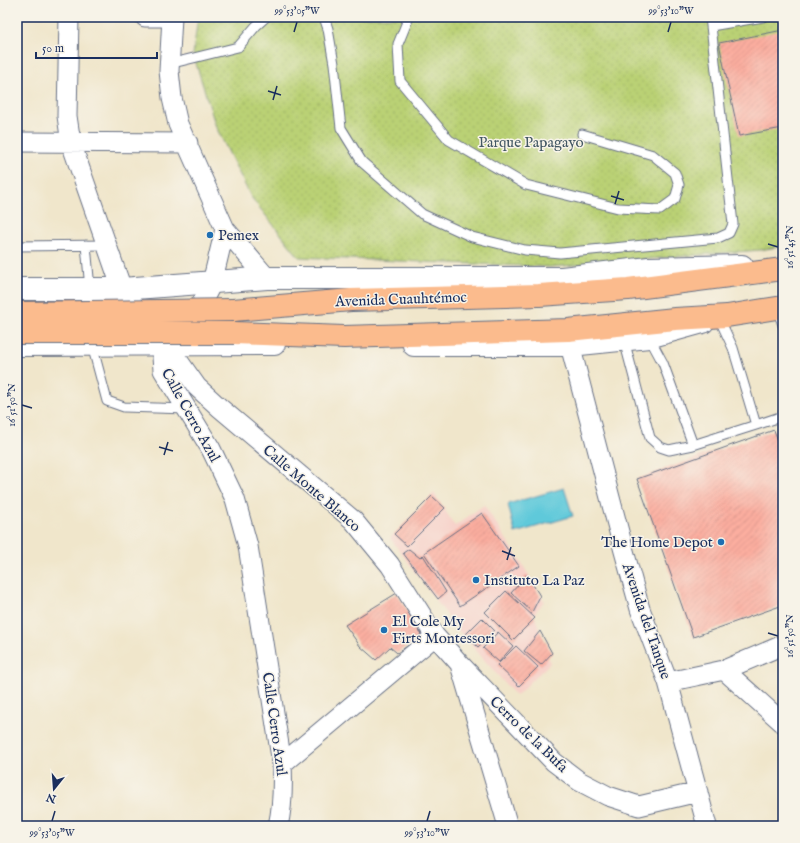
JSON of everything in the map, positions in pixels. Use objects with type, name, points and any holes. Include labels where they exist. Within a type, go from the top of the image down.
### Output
[{"type":"main road","name":"Avenida Cuauhtémoc","points":[[17,312],[233,310],[351,300],[539,295],[628,289],[783,269]]},
{"type":"main road","points":[[17,333],[234,333],[344,337],[560,330],[675,318],[723,317],[781,313]]},
{"type":"street","name":"Calle Cerro Azul","points":[[68,17],[67,116],[71,143],[122,289],[161,344],[164,370],[211,450],[235,499],[248,546],[282,764],[283,791],[278,826]]},
{"type":"street","points":[[145,17],[172,17],[169,71],[172,98],[178,124],[188,143],[225,229],[267,278]]},
{"type":"street","points":[[17,142],[188,143]]},
{"type":"street","points":[[161,344],[194,320],[212,283],[225,229]]},
{"type":"street","points":[[17,289],[122,289],[267,278],[562,278],[649,268],[783,266]]},
{"type":"street","points":[[17,345],[570,345],[649,337],[723,317]]},
{"type":"street","name":"Calle Monte Blanco","points":[[161,344],[180,364],[197,387],[353,520],[390,564],[435,636],[460,664],[502,824]]},
{"type":"street","name":"Avenida del Tanque","points":[[570,345],[640,609],[668,682],[706,826]]},
{"type":"street","points":[[282,764],[435,636]]},
{"type":"street","points":[[668,682],[724,670],[783,645]]},
{"type":"street","name":"Cerro de la Bufa","points":[[460,664],[554,762],[579,781],[608,796],[638,806],[698,792]]},
{"type":"street","points":[[724,670],[783,723]]},
{"type":"lane","points":[[169,64],[238,47],[266,17]]},
{"type":"lane","points":[[324,17],[328,29],[334,64],[341,128],[362,162],[422,214],[472,237],[525,250],[560,253],[718,238],[730,233],[733,224],[710,22],[762,17]]},
{"type":"lane","points":[[409,17],[398,44],[400,81],[449,140],[526,185],[618,208],[660,210],[675,199],[679,185],[675,173],[653,155],[582,134]]},
{"type":"lane","points":[[86,245],[90,289]]},
{"type":"lane","points":[[17,246],[107,245]]},
{"type":"lane","points":[[723,317],[756,425]]},
{"type":"lane","points":[[649,337],[663,363],[693,445]]},
{"type":"lane","points":[[624,339],[650,438],[660,447],[669,450],[693,445],[783,416]]},
{"type":"lane","points":[[92,345],[107,401],[124,407],[187,409]]},
{"type":"shaded area","name":"Instituto La Paz","points":[[434,493],[455,526],[484,505],[544,601],[534,614],[550,663],[516,696],[458,630],[390,538]]},
{"type":"green space","name":"Parque Papagayo","points":[[198,17],[783,17],[783,246],[760,250],[550,267],[299,257],[251,197],[216,127],[193,54]]},
{"type":"water","points":[[564,488],[573,516],[515,533],[508,504]]},
{"type":"building","points":[[783,30],[783,128],[739,136],[719,43]]},
{"type":"building","name":"The Home Depot","points":[[774,430],[783,454],[783,605],[693,637],[637,479]]},
{"type":"building","points":[[432,496],[445,508],[407,546],[394,534]]},
{"type":"building","points":[[482,513],[519,566],[460,606],[424,553]]},
{"type":"building","points":[[409,549],[420,558],[423,555],[446,592],[438,599],[403,553]]},
{"type":"building","points":[[527,575],[540,596],[532,612],[511,593]]},
{"type":"building","points":[[506,591],[535,618],[513,640],[485,612]]},
{"type":"building","name":"El Cole My Firts Montessori","points":[[397,593],[422,636],[397,653],[390,647],[376,660],[360,646],[345,625]]},
{"type":"building","points":[[482,618],[494,630],[478,647],[465,635]]},
{"type":"building","points":[[540,631],[552,653],[541,665],[524,651]]},
{"type":"building","points":[[498,632],[513,646],[499,662],[483,648]]},
{"type":"building","points":[[516,646],[538,667],[519,686],[497,665]]},
{"type":"place","name":"Pemex","points":[[210,235]]},
{"type":"place","name":"The Home Depot","points":[[721,542]]},
{"type":"place","name":"Instituto La Paz","points":[[476,580]]},
{"type":"place","name":"El Cole My Firts Montessori","points":[[384,630]]}]
